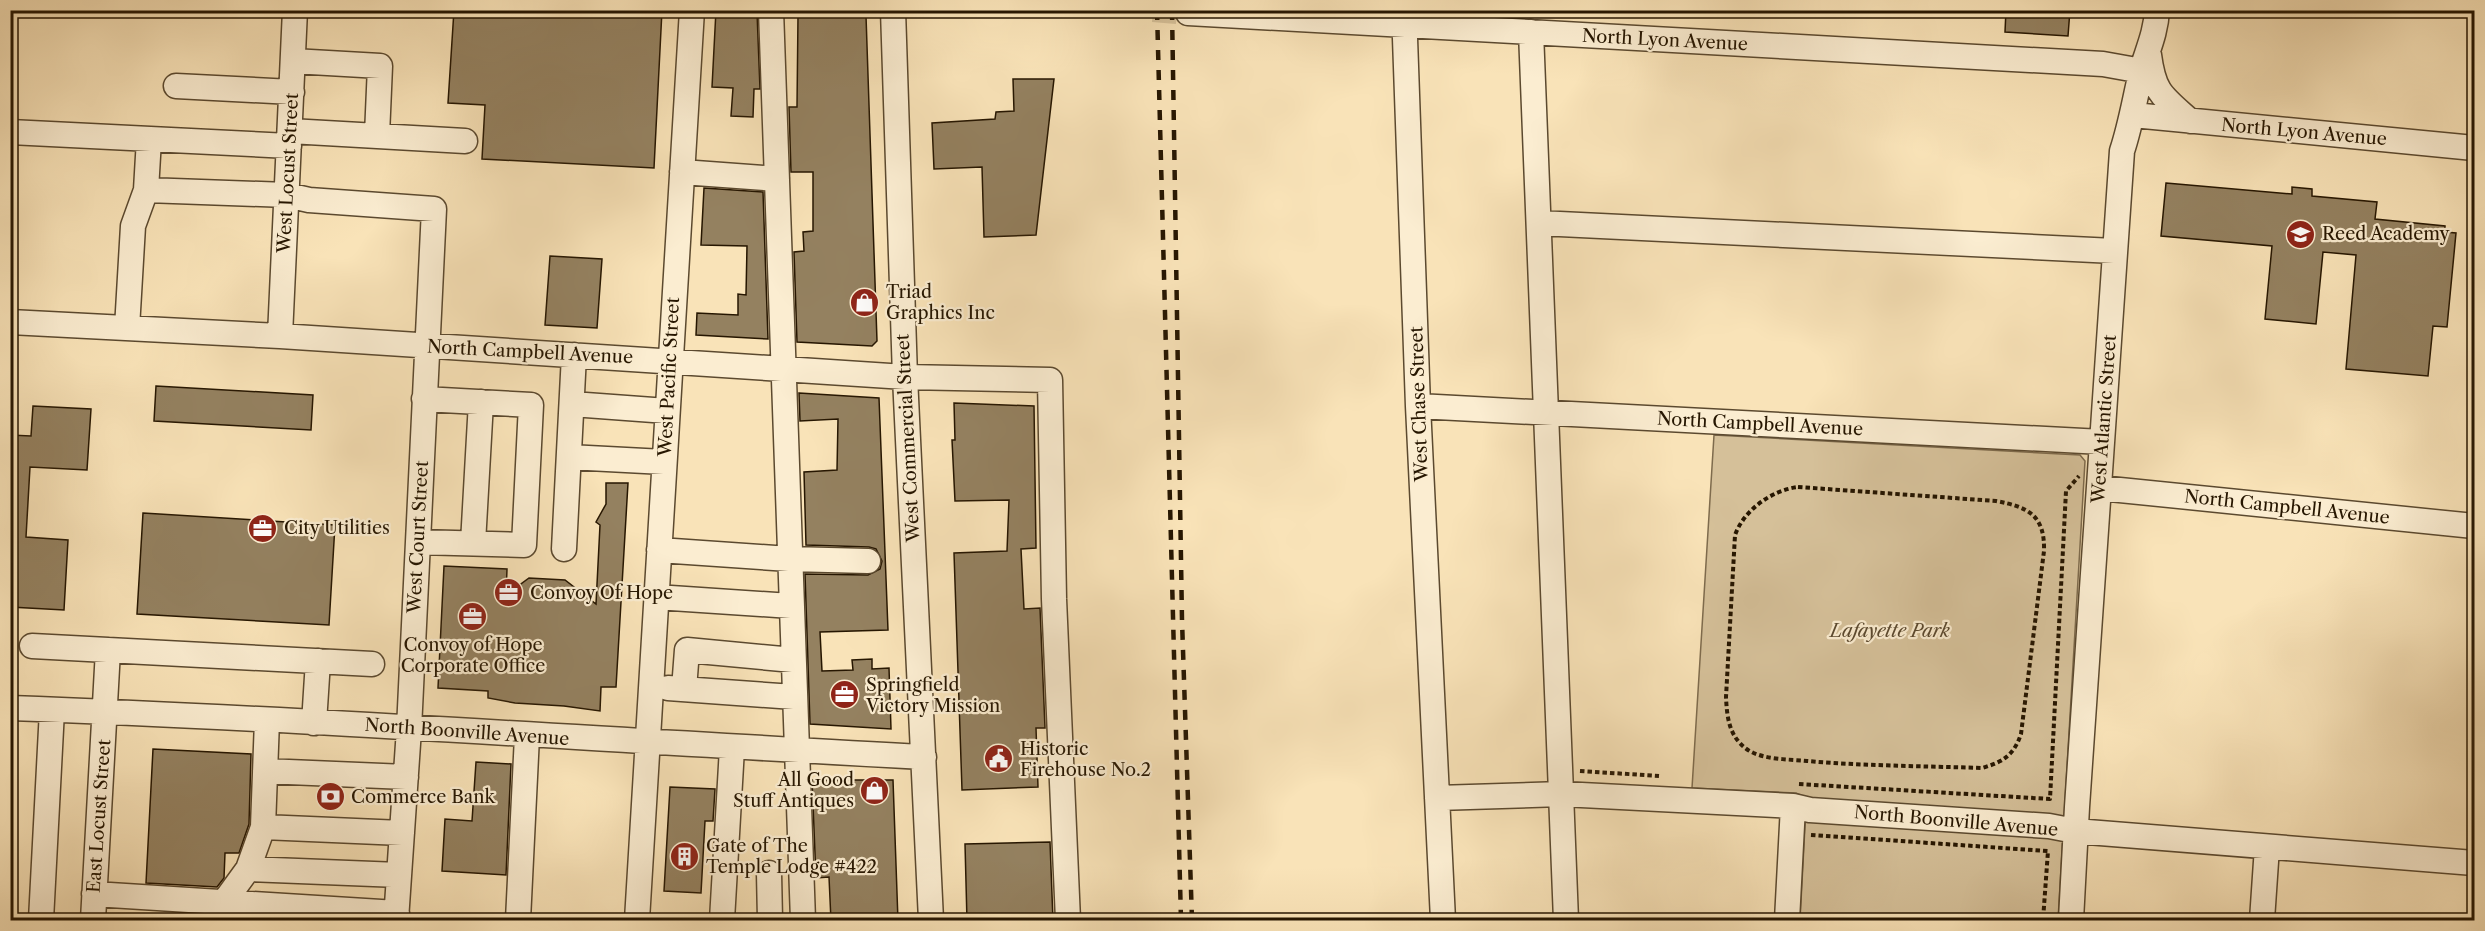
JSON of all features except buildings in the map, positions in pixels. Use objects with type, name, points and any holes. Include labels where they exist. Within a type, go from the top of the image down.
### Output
[{"type":"street","name":"West Locust Street","points":[[280,336],[295,10]]},
{"type":"street","name":"West Pacific Street","points":[[637,921],[692,10]]},
{"type":"street","points":[[771,10],[803,921]]},
{"type":"street","name":"West Commercial Street","points":[[893,10],[905,377],[931,921]]},
{"type":"street","name":"West Atlantic Street","points":[[2071,921],[2075,831],[2122,151],[2133,116],[2145,60],[2156,28],[2157,10]]},
{"type":"street","name":"North Lyon Avenue","points":[[1188,13],[1405,18],[1531,32],[2103,64],[2145,60]]},
{"type":"street","name":"West Chase Street","points":[[1405,18],[1418,406],[1443,921]]},
{"type":"street","points":[[1531,32],[1566,921]]},
{"type":"street","points":[[2145,60],[2152,80],[2164,99],[2190,121]]},
{"type":"street","points":[[293,61],[380,66],[377,135]]},
{"type":"street","points":[[176,86],[292,92]]},
{"type":"street","name":"North Lyon Avenue","points":[[2133,116],[2475,148]]},
{"type":"street","points":[[10,132],[149,139],[289,139],[377,135],[465,141]]},
{"type":"street","points":[[127,328],[133,226],[146,190],[149,139]]},
{"type":"street","points":[[682,172],[777,179]]},
{"type":"street","points":[[146,190],[287,195]]},
{"type":"street","name":"West Court Street","points":[[287,195],[309,200],[434,209],[409,729],[396,917]]},
{"type":"street","points":[[1539,223],[2114,252]]},
{"type":"street","name":"North Campbell Avenue","points":[[10,322],[280,336],[905,377],[1050,380],[1054,599],[1068,921]]},
{"type":"street","points":[[564,549],[574,355]]},
{"type":"street","points":[[418,542],[524,545],[531,405],[424,399]]},
{"type":"street","points":[[473,543],[481,402]]},
{"type":"street","points":[[572,404],[667,411]]},
{"type":"street","name":"North Campbell Avenue","points":[[1418,406],[2102,442]]},
{"type":"street","points":[[569,457],[664,462]]},
{"type":"street","name":"North Campbell Avenue","points":[[2100,488],[2475,526]]},
{"type":"street","points":[[659,550],[789,559],[868,561]]},
{"type":"street","points":[[656,597],[791,606]]},
{"type":"street","points":[[32,646],[372,664]]},
{"type":"street","name":"East Locust Street","points":[[93,921],[108,650]]},
{"type":"street","points":[[684,689],[687,650],[793,660]]},
{"type":"street","points":[[314,723],[318,661]]},
{"type":"street","points":[[651,686],[794,697]]},
{"type":"street","name":"North Boonville Avenue","points":[[10,708],[106,711],[924,757]]},
{"type":"street","points":[[41,921],[52,710]]},
{"type":"street","points":[[211,908],[248,869],[263,826],[267,720]]},
{"type":"street","points":[[518,921],[527,736]]},
{"type":"street","points":[[722,921],[732,748]]},
{"type":"street","points":[[265,771],[406,777]]},
{"type":"street","name":"North Boonville Avenue","points":[[1437,798],[1562,794],[1797,800],[2049,826],[2075,831],[2475,863]]},
{"type":"street","points":[[1787,921],[1797,800]]},
{"type":"street","points":[[263,826],[402,833]]},
{"type":"street","points":[[2262,921],[2267,847]]},
{"type":"street","points":[[248,869],[399,875]]},
{"type":"street","points":[[769,873],[770,921]]},
{"type":"street","points":[[94,894],[211,908],[396,917]]},
{"type":"path","points":[[1797,800],[1812,785],[2050,799],[2066,491],[2085,468]]},
{"type":"path","points":[[1798,487],[1996,501],[2028,510],[2037,519],[2044,537],[2021,734],[2016,748],[1998,764],[1982,768],[1846,764],[1769,757],[1750,752],[1739,743],[1730,730],[1726,697],[1735,535],[1740,522],[1750,510],[1785,488],[1798,487]]},
{"type":"path","points":[[1574,771],[1669,776]]},
{"type":"path","points":[[1797,800],[1812,785]]},
{"type":"path","points":[[1797,800],[1809,835],[2048,851],[2043,921]]},
{"type":"green space","name":"Lafayette Park","points":[[1714,435],[2080,455],[2085,461],[2058,920],[1800,920],[1806,807],[1803,796],[1796,793],[1692,788]]},
{"type":"tunnel","points":[[1153,10],[1188,13]]},
{"type":"railway","points":[[1157,10],[1181,920]]},
{"type":"railway","points":[[1172,10],[1182,620],[1192,920]]},
{"type":"place","name":"Reed Academy","points":[[2301,234]]},
{"type":"place","name":"Triad Graphics Inc","points":[[865,302]]},
{"type":"place","name":"City Utilities","points":[[263,528]]},
{"type":"place","name":"Convoy Of Hope","points":[[509,593]]},
{"type":"place","name":"Convoy of Hope Corporate Office","points":[[473,616]]},
{"type":"place","name":"Springfield Victory Mission","points":[[845,695]]},
{"type":"place","name":"Historic Firehouse No.2","points":[[999,759]]},
{"type":"place","name":"All Good Stuff Antiques","points":[[875,790]]},
{"type":"place","name":"Commerce Bank","points":[[330,797]]},
{"type":"place","name":"Gate of The Temple Lodge #422","points":[[685,856]]}]
